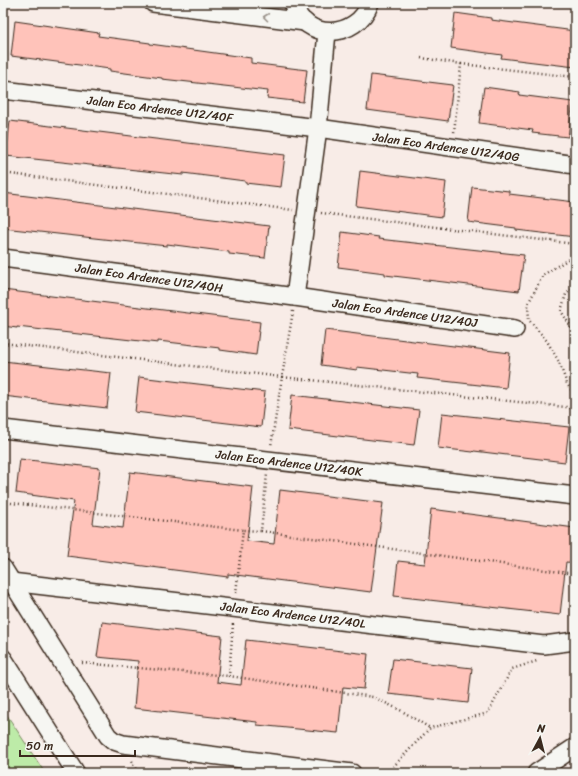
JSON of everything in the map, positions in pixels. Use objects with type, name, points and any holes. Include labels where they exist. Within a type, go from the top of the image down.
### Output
[{"type":"street","points":[[153,3],[305,22]]},
{"type":"street","points":[[293,3],[298,14],[305,22],[314,28],[327,32],[344,30],[354,25],[362,18],[370,3]]},
{"type":"street","points":[[295,297],[318,128],[327,32]]},
{"type":"street","name":"Jalan Eco Ardence U12/40F","points":[[3,90],[318,128]]},
{"type":"street","name":"Jalan Eco Ardence U12/40G","points":[[318,128],[575,165]]},
{"type":"street","name":"Jalan Eco Ardence U12/40H","points":[[3,258],[295,297]]},
{"type":"street","name":"Jalan Eco Ardence U12/40J","points":[[295,297],[515,329]]},
{"type":"street","name":"Jalan Eco Ardence U12/40K","points":[[3,429],[575,496]]},
{"type":"street","points":[[7,575],[108,736],[114,741],[123,744],[352,773]]},
{"type":"street","name":"Jalan Eco Ardence U12/40L","points":[[7,575],[234,608],[544,645],[575,641]]},
{"type":"street","points":[[3,658],[76,773]]},
{"type":"street","points":[[536,773],[575,747]]},
{"type":"path","points":[[421,58],[575,77]]},
{"type":"path","points":[[453,147],[461,64]]},
{"type":"path","points":[[3,174],[575,244]]},
{"type":"path","points":[[575,255],[543,275],[528,304],[529,320],[547,341],[559,362],[567,384],[575,395]]},
{"type":"path","points":[[575,287],[566,294],[561,311],[575,333]]},
{"type":"path","points":[[261,532],[269,460],[295,297]]},
{"type":"path","points":[[3,343],[282,377],[575,408]]},
{"type":"path","points":[[3,502],[261,532],[575,574]]},
{"type":"path","points":[[228,676],[243,530]]},
{"type":"path","points":[[61,661],[228,676],[373,697],[402,711],[430,728]]},
{"type":"path","points":[[383,773],[391,769],[430,728],[488,712],[512,669],[538,661]]},
{"type":"green space","points":[[3,709],[45,773],[3,773]]},
{"type":"building","points":[[455,13],[491,18],[491,20],[575,31],[575,67],[501,58],[502,55],[451,48]]},
{"type":"building","points":[[15,21],[99,33],[98,36],[251,58],[251,63],[307,70],[303,102],[267,98],[268,91],[162,79],[110,71],[110,69],[11,56]]},
{"type":"building","points":[[371,75],[453,85],[448,121],[367,110]]},
{"type":"building","points":[[484,87],[520,92],[519,95],[573,102],[568,137],[532,133],[533,130],[479,123]]},
{"type":"building","points":[[10,121],[285,155],[281,187],[183,173],[183,175],[6,156]]},
{"type":"building","points":[[360,171],[446,182],[442,217],[356,206]]},
{"type":"building","points":[[472,187],[509,191],[509,194],[575,202],[575,237],[516,230],[516,228],[468,222]]},
{"type":"building","points":[[3,193],[269,226],[265,258],[167,244],[167,246],[3,228]]},
{"type":"building","points":[[342,232],[379,237],[378,239],[524,255],[519,291],[385,275],[385,273],[338,267]]},
{"type":"building","points":[[3,290],[260,322],[256,355],[220,350],[220,348],[158,341],[158,343],[3,326]]},
{"type":"building","points":[[325,330],[510,353],[506,388],[417,378],[418,374],[357,367],[357,370],[321,365]]},
{"type":"building","points":[[3,361],[111,373],[107,408],[3,396]]},
{"type":"building","points":[[139,377],[265,392],[261,427],[135,412]]},
{"type":"building","points":[[292,395],[419,410],[414,445],[288,430]]},
{"type":"building","points":[[442,413],[569,427],[565,462],[438,448]]},
{"type":"building","points":[[20,459],[100,468],[93,524],[123,528],[130,472],[253,487],[247,541],[274,544],[280,490],[383,503],[371,592],[228,574],[228,577],[67,556],[74,501],[16,493]]},
{"type":"building","points":[[431,509],[575,528],[575,563],[566,562],[560,615],[394,596],[398,561],[425,564]]},
{"type":"building","points":[[102,622],[222,636],[217,682],[241,685],[246,640],[368,654],[364,689],[343,687],[338,733],[257,725],[257,722],[134,708],[138,661],[97,657]]},
{"type":"building","points":[[393,659],[472,668],[468,703],[388,694]]}]
